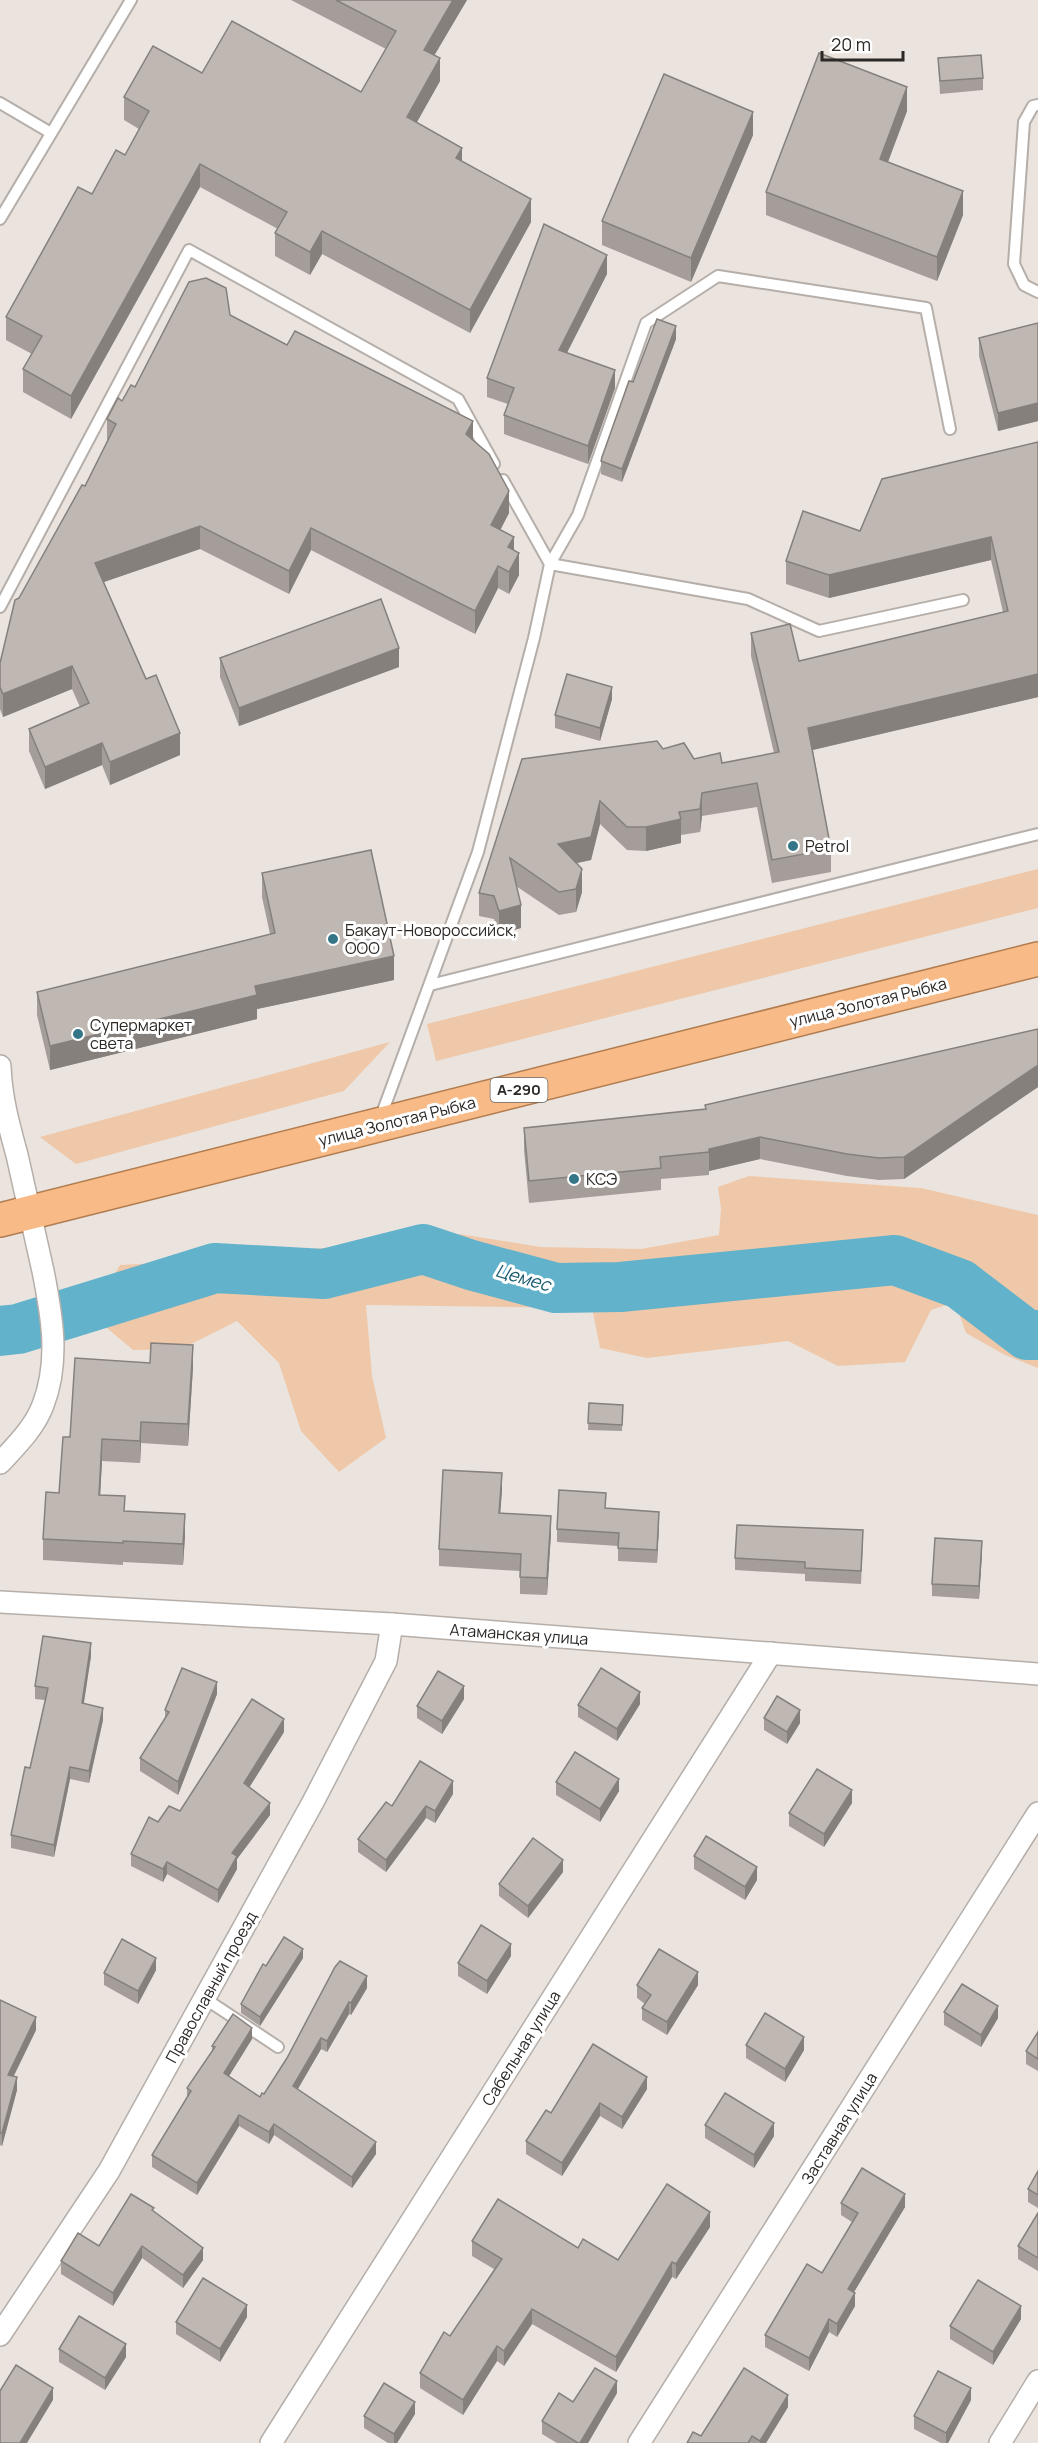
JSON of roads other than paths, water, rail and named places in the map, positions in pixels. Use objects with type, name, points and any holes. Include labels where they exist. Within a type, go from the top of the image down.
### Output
[{"type":"highway","name":"улица Золотая Рыбка","points":[[15,1217],[1038,959]]},
{"type":"street","points":[[0,1066],[0,1088],[15,1217],[49,1302],[54,1342],[53,1369],[43,1407],[23,1439],[0,1463]]},
{"type":"street","name":"Атаманская улица","points":[[0,1602],[392,1624],[1038,1674]]},
{"type":"street","name":"Православный проезд","points":[[0,2335],[109,2171],[313,1802],[386,1661],[392,1624]]},
{"type":"street","name":"Сабельная улица","points":[[271,2443],[771,1653]]},
{"type":"street","name":"Заставная улица","points":[[639,2443],[1038,1814]]},
{"type":"street","points":[[1000,2443],[1038,2381]]},
{"type":"lane","points":[[0,219],[131,0]]},
{"type":"lane","points":[[0,103],[51,134]]},
{"type":"lane","points":[[1038,105],[1033,106],[1024,122],[1014,264],[1024,285],[1038,292]]},
{"type":"lane","points":[[0,607],[189,250],[458,399],[550,564]]},
{"type":"lane","points":[[378,1126],[478,852],[534,638],[550,564],[578,515],[646,323],[718,276],[926,308],[950,429]]},
{"type":"lane","points":[[550,564],[748,599],[819,631],[963,600]]},
{"type":"lane","points":[[430,985],[1038,834]]},
{"type":"lane","points":[[204,1998],[278,2047]]},
{"type":"waterway","name":"Цемес","points":[[0,1331],[18,1329],[215,1268],[324,1274],[423,1249],[471,1265],[556,1288],[620,1287],[895,1260],[960,1284],[1027,1335],[1038,1335]]},
{"type":"place","name":"Petrol","points":[[793,846]]},
{"type":"place","name":"Бакаут-Новороссийск, ООО","points":[[333,939]]},
{"type":"place","name":"Супермаркет света","points":[[78,1034]]},
{"type":"place","name":"КСЭ","points":[[574,1179]]}]
